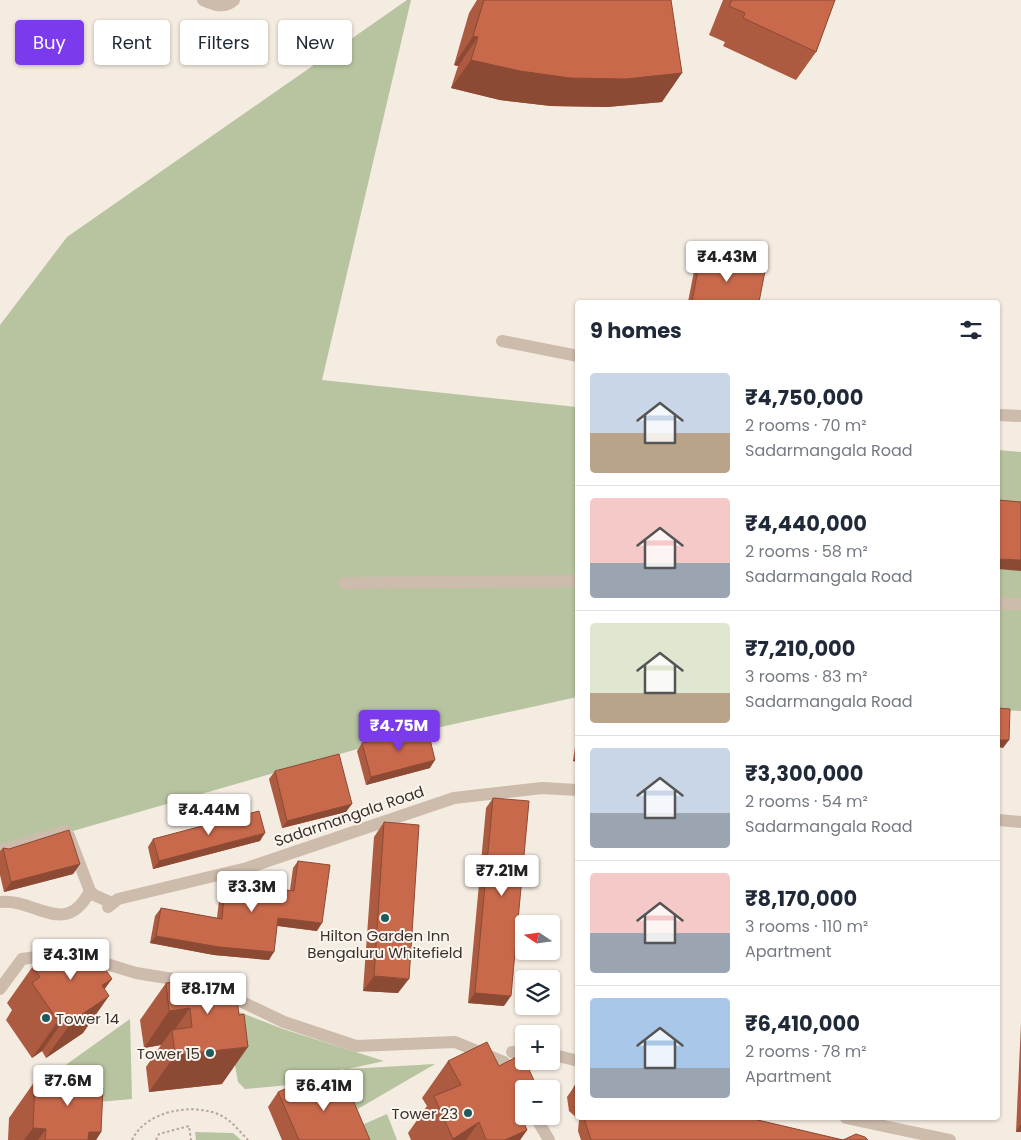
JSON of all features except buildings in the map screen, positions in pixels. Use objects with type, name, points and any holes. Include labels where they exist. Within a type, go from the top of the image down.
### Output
[{"type":"street","points":[[203,0],[220,6],[234,0]]},
{"type":"street","points":[[502,342],[575,355]]},
{"type":"street","points":[[1000,415],[1021,416]]},
{"type":"street","points":[[344,583],[575,580]]},
{"type":"street","points":[[1000,602],[1021,604]]},
{"type":"street","name":"Sadarmangala Road","points":[[90,891],[110,905],[118,899],[247,868],[454,798],[542,788],[575,790]]},
{"type":"street","points":[[1000,820],[1021,822]]},
{"type":"street","points":[[0,851],[65,831],[69,836],[90,891],[82,906],[76,911],[56,914],[0,902]]},
{"type":"street","points":[[0,989],[22,959],[68,953],[136,973],[201,984],[284,1022],[356,1046],[455,1042],[504,1062],[515,1081]]},
{"type":"street","points":[[560,1056],[575,1060]]},
{"type":"street","points":[[855,1120],[950,1140]]},
{"type":"street","points":[[540,1125],[548,1140]]},
{"type":"path","points":[[132,1140],[135,1134],[155,1118],[177,1110],[199,1109],[223,1116],[248,1140]]},
{"type":"path","points":[[156,1140],[159,1134],[189,1126],[191,1140]]},
{"type":"green space","points":[[407,0],[411,0],[322,380],[575,407],[575,697],[413,733],[0,852],[0,325],[67,237],[314,65],[352,65],[352,38]]},
{"type":"green space","points":[[1000,450],[1021,452],[1021,711],[1000,710]]},
{"type":"green space","points":[[224,1006],[283,1029],[384,1061],[348,1069],[435,1064],[356,1110],[343,1069],[321,1075],[300,1084],[245,1089],[238,1082]]},
{"type":"green space","points":[[130,1019],[132,1099],[65,1105],[60,1069]]},
{"type":"green space","points":[[387,1114],[397,1140],[368,1140],[362,1125]]},
{"type":"green space","points":[[195,1132],[233,1133],[241,1140],[196,1140]]},
{"type":"place","name":"Hilton Garden Inn Bengaluru Whitefield","points":[[385,918]]},
{"type":"place","name":"Tower 14","points":[[46,1018]]},
{"type":"place","name":"Tower 15","points":[[210,1053]]},
{"type":"place","name":"Tower 23","points":[[468,1113]]}]
